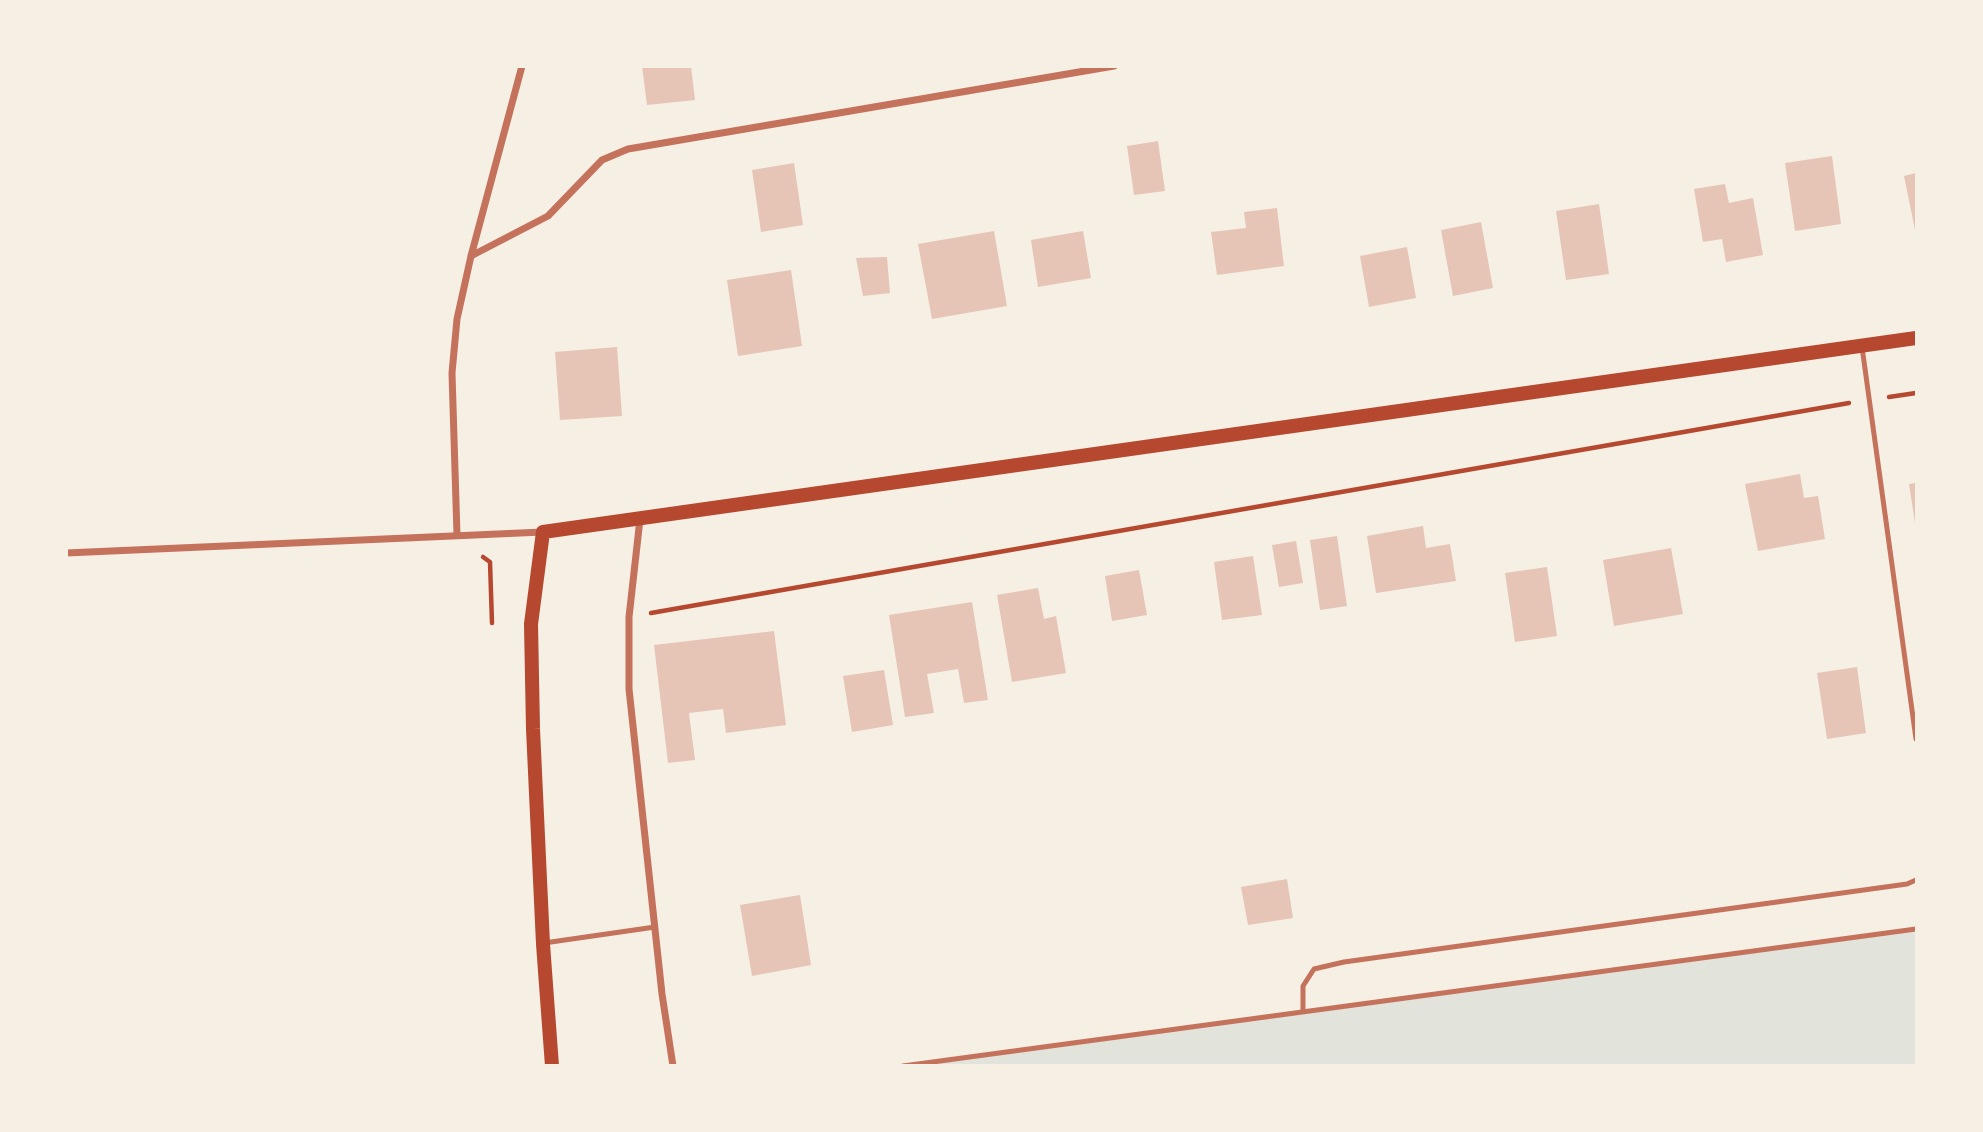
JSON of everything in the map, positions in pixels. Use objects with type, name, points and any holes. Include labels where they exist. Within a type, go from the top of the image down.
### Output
[{"type":"main road","points":[[552,1066],[543,944],[531,624],[542,532],[1916,338]]},
{"type":"street","points":[[457,535],[452,373],[457,319],[471,256],[522,66]]},
{"type":"street","points":[[471,256],[548,216],[602,160],[628,149],[1114,66]]},
{"type":"street","points":[[640,518],[629,617],[629,689],[673,1066]]},
{"type":"street","points":[[66,553],[542,532]]},
{"type":"lane","points":[[1862,347],[1916,739]]},
{"type":"lane","points":[[1303,1012],[1303,986],[1314,970],[1344,962],[1908,884],[1916,880]]},
{"type":"lane","points":[[543,944],[655,927]]},
{"type":"lane","points":[[903,1066],[1916,929]]},
{"type":"path","points":[[629,617],[1916,393]]},
{"type":"path","points":[[471,557],[485,556],[490,562],[492,624]]},
{"type":"shaded area","points":[[1916,929],[1916,1065],[903,1066]]},
{"type":"building","points":[[642,66],[691,66],[695,100],[647,105]]},
{"type":"building","points":[[1158,141],[1165,191],[1134,195],[1127,146]]},
{"type":"building","points":[[1832,156],[1841,224],[1795,231],[1785,163]]},
{"type":"building","points":[[794,163],[803,225],[761,232],[752,170]]},
{"type":"building","points":[[1916,173],[1916,230],[1915,230],[1904,176]]},
{"type":"building","points":[[1725,184],[1729,203],[1753,198],[1763,255],[1726,262],[1722,239],[1703,242],[1694,189]]},
{"type":"building","points":[[1599,204],[1609,274],[1566,280],[1556,211]]},
{"type":"building","points":[[1277,208],[1284,266],[1217,275],[1211,232],[1246,228],[1244,212]]},
{"type":"building","points":[[1481,222],[1493,288],[1453,296],[1441,230]]},
{"type":"building","points":[[994,231],[1007,306],[932,319],[918,244]]},
{"type":"building","points":[[1083,231],[1091,278],[1038,287],[1031,240]]},
{"type":"building","points":[[1407,247],[1416,298],[1369,307],[1360,256]]},
{"type":"building","points":[[887,257],[890,293],[863,296],[856,258]]},
{"type":"building","points":[[791,270],[802,346],[738,356],[727,280]]},
{"type":"building","points":[[617,347],[622,416],[560,420],[555,352]]},
{"type":"building","points":[[1800,474],[1804,498],[1818,496],[1825,539],[1758,551],[1745,484]]},
{"type":"building","points":[[1916,483],[1916,523],[1915,523],[1909,484]]},
{"type":"building","points":[[1423,526],[1426,548],[1450,544],[1456,581],[1376,593],[1367,536]]},
{"type":"building","points":[[1337,536],[1347,606],[1320,610],[1310,540]]},
{"type":"building","points":[[1296,541],[1303,583],[1279,587],[1272,545]]},
{"type":"building","points":[[1671,548],[1683,614],[1614,626],[1603,560]]},
{"type":"building","points":[[1253,556],[1262,615],[1222,620],[1214,562]]},
{"type":"building","points":[[1547,567],[1557,636],[1515,642],[1505,573]]},
{"type":"building","points":[[1139,570],[1147,615],[1112,621],[1105,576]]},
{"type":"building","points":[[1038,588],[1044,619],[1056,616],[1066,673],[1012,682],[997,595]]},
{"type":"building","points":[[972,602],[988,700],[964,703],[958,669],[927,674],[934,713],[905,717],[889,615]]},
{"type":"building","points":[[774,631],[786,725],[726,733],[723,709],[689,713],[695,760],[668,763],[654,645]]},
{"type":"building","points":[[1857,667],[1866,733],[1827,739],[1817,673]]},
{"type":"building","points":[[884,670],[893,725],[852,732],[843,676]]},
{"type":"building","points":[[1287,879],[1293,918],[1248,925],[1241,887]]},
{"type":"building","points":[[800,895],[811,965],[752,976],[740,905]]}]
